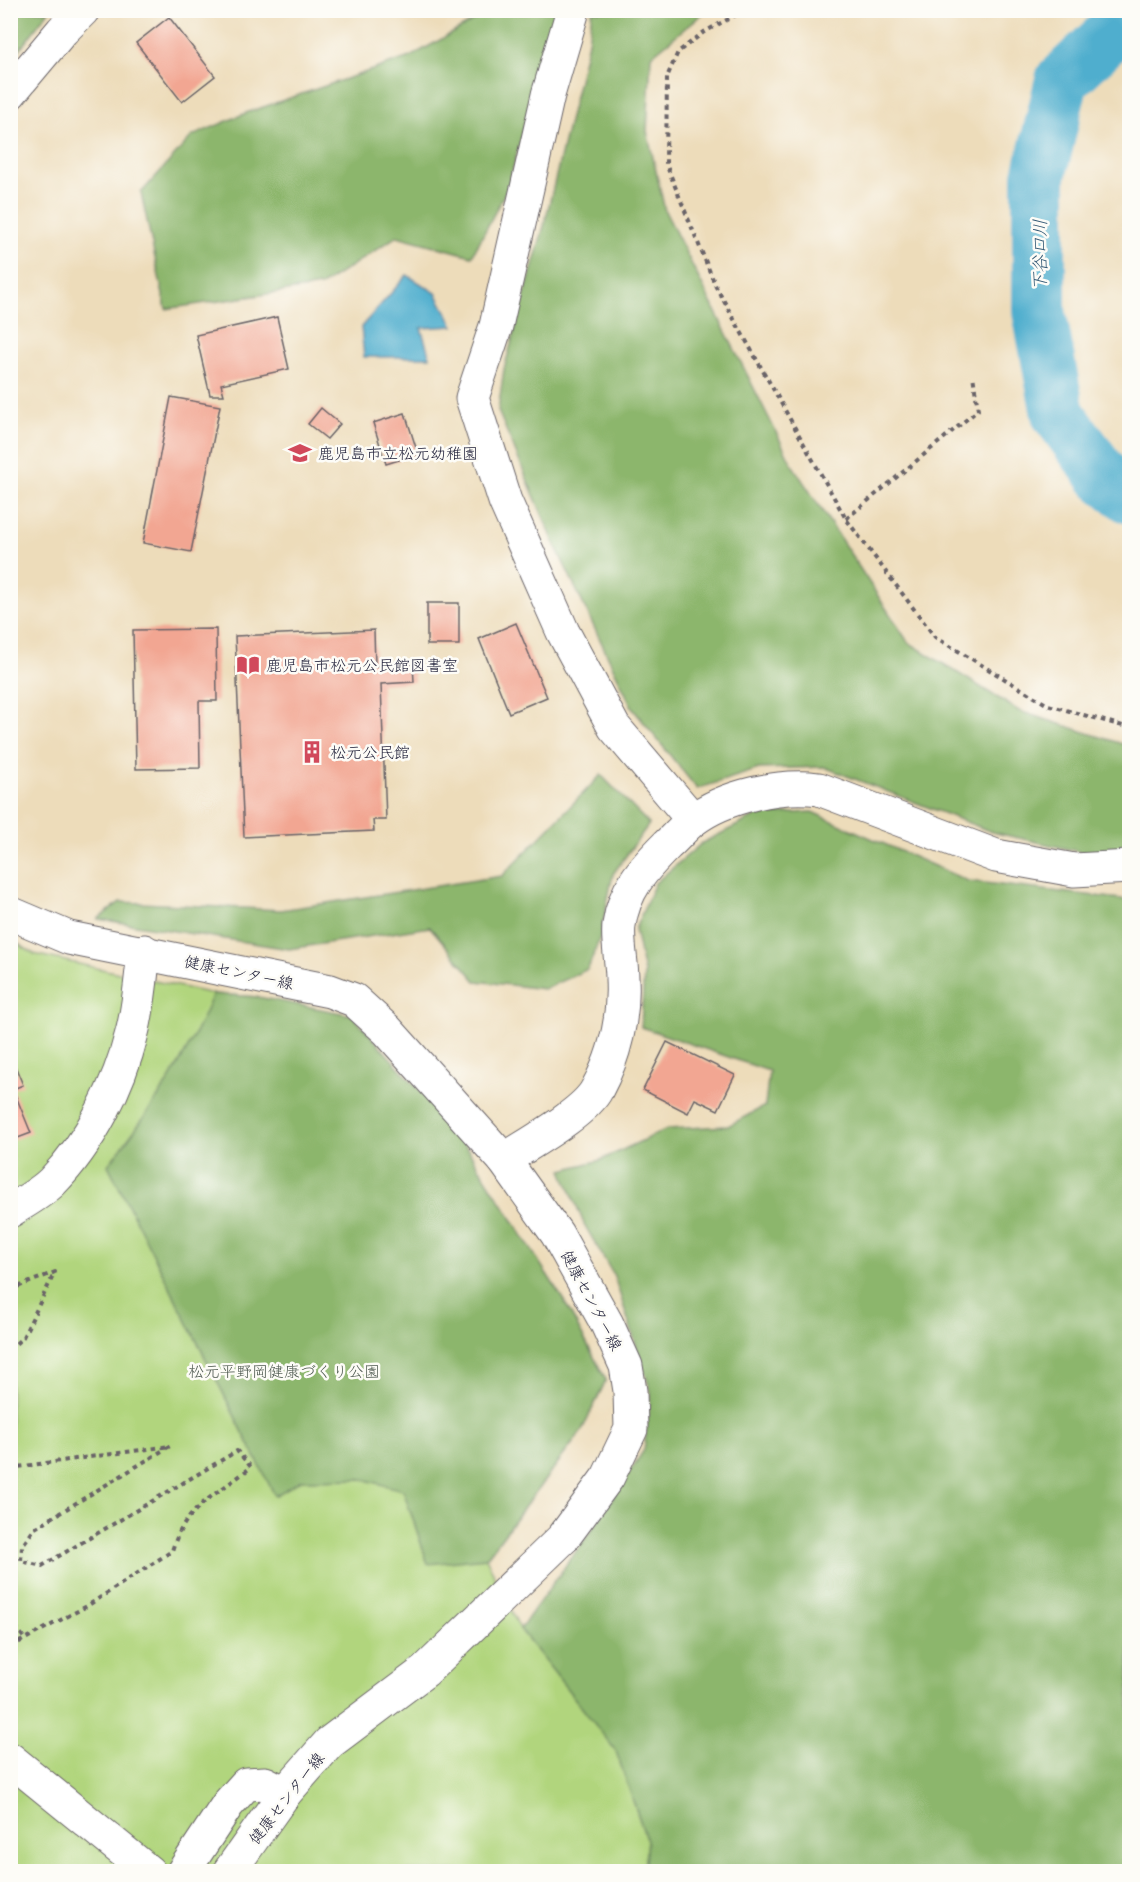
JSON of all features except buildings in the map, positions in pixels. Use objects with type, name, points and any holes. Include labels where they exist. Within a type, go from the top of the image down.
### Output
[{"type":"street","points":[[10,93],[62,31],[83,10]]},
{"type":"street","points":[[573,10],[548,95],[496,326],[472,398],[505,501],[573,651],[614,727],[693,820]]},
{"type":"street","points":[[504,1160],[573,1114],[596,1091],[617,1043],[623,983],[619,926],[629,888],[647,864],[693,820],[715,808],[762,792],[794,786],[819,789],[996,856],[1074,870],[1130,867]]},
{"type":"street","name":"健康センター線","points":[[10,913],[69,938],[144,951],[330,991],[354,1000],[387,1030],[504,1160],[557,1234],[607,1324],[627,1366],[631,1429],[608,1477],[563,1538],[425,1671],[329,1743],[285,1793],[229,1872]]},
{"type":"street","points":[[10,1210],[51,1183],[78,1149],[103,1108],[119,1075],[133,1032],[144,951]]},
{"type":"street","points":[[10,1759],[149,1872]]},
{"type":"street","points":[[183,1872],[228,1804],[246,1784],[265,1783],[285,1793]]},
{"type":"path","points":[[745,10],[704,32],[678,52],[667,77],[666,164],[716,287],[846,519],[935,637],[1048,705],[1130,728]]},
{"type":"path","points":[[846,519],[978,410],[978,394],[973,375]]},
{"type":"path","points":[[10,1290],[56,1272],[23,1337],[10,1349]]},
{"type":"path","points":[[10,1468],[170,1446],[35,1528],[22,1546],[21,1561],[42,1566],[237,1451],[251,1467],[198,1505],[177,1532],[172,1551],[87,1606],[10,1647]]},
{"type":"path","points":[[10,1620],[24,1638]]},
{"type":"green space","points":[[10,11],[49,11],[11,61]]},
{"type":"green space","points":[[481,11],[555,11],[508,187],[472,256],[397,236],[321,286],[166,309],[141,193],[192,136],[246,113],[410,57],[477,19]]},
{"type":"green space","points":[[592,11],[706,11],[651,56],[647,131],[665,211],[793,466],[908,642],[1019,711],[1129,746],[1129,849],[1081,852],[992,832],[824,767],[759,769],[697,789],[633,709],[556,547],[498,411],[504,369],[544,226],[588,42]]},
{"type":"green space","points":[[601,775],[649,824],[613,874],[600,937],[588,969],[544,989],[476,981],[430,927],[289,949],[98,919],[120,902],[281,910],[502,876]]},
{"type":"green space","points":[[812,812],[968,881],[1129,900],[1129,1871],[644,1871],[647,1841],[616,1751],[520,1629],[595,1525],[644,1450],[651,1392],[614,1276],[584,1224],[562,1170],[601,1160],[667,1129],[728,1126],[765,1106],[769,1071],[641,1027],[644,973],[635,929],[655,883],[702,843],[758,815]]},
{"type":"green space","name":"松元平野岡健康づくり公園","points":[[10,939],[34,954],[213,994],[258,997],[564,1301],[606,1380],[581,1432],[486,1558],[520,1629],[616,1750],[647,1841],[644,1871],[11,1871]]},
{"type":"green space","points":[[213,994],[258,997],[352,1015],[456,1131],[564,1301],[606,1380],[581,1432],[486,1558],[428,1564],[403,1490],[362,1479],[301,1480],[275,1496],[108,1165],[167,1084],[191,1041]]},
{"type":"water","points":[[407,275],[436,293],[454,326],[421,328],[430,357],[364,357],[361,327]]},
{"type":"waterway","name":"下谷口川","points":[[1130,16],[1062,80],[1039,176],[1039,311],[1058,414],[1103,476],[1130,497]]},
{"type":"place","name":"鹿児島市立松元幼稚園","points":[[300,453]]},
{"type":"place","name":"鹿児島市松元公民館図書室","points":[[248,665]]},
{"type":"place","name":"松元公民館","points":[[312,752]]}]
